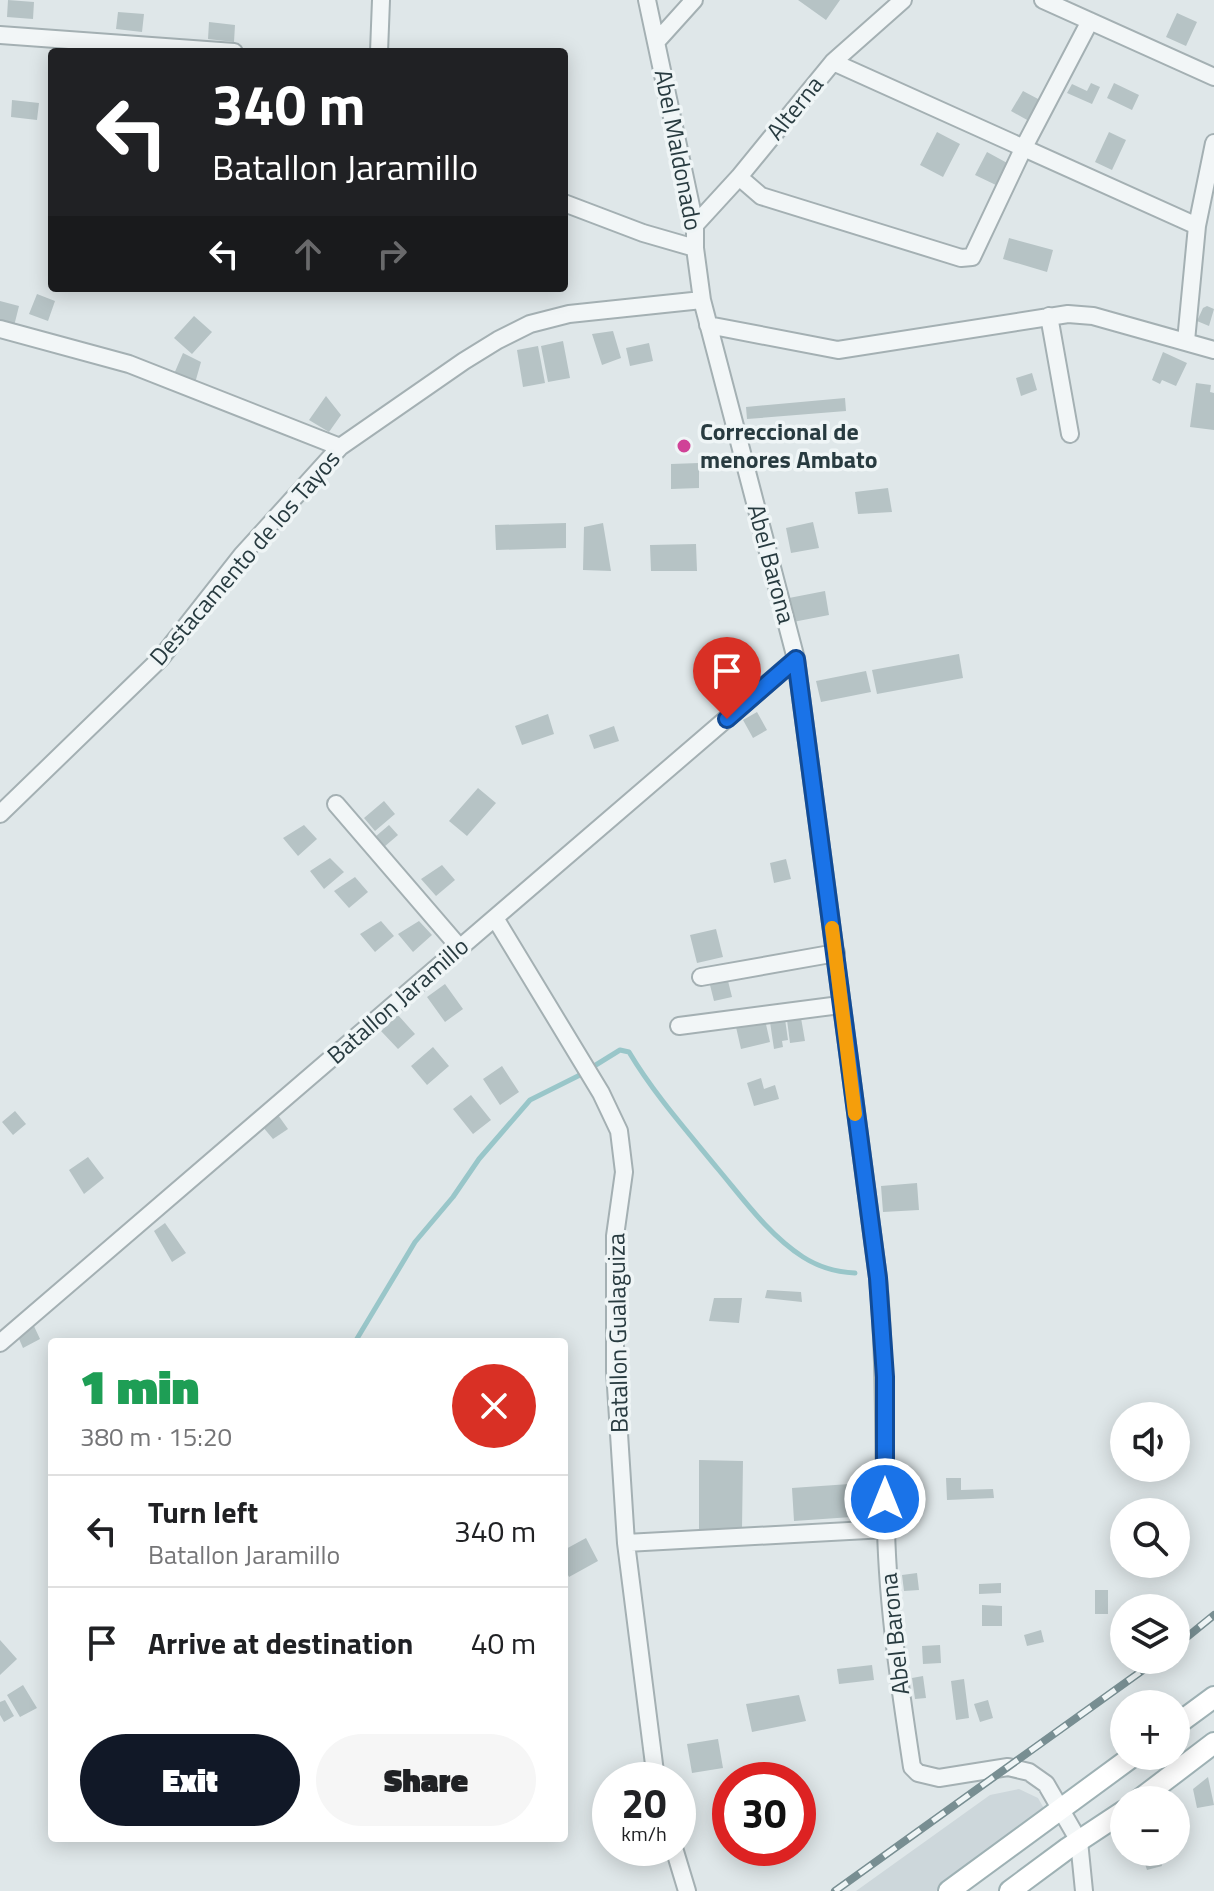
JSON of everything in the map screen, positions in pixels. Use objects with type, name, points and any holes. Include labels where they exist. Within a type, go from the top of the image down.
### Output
[{"type":"main road","points":[[1190,1715],[1214,1697]]},
{"type":"main road","points":[[1157,1786],[1214,1743]]},
{"type":"main road","points":[[949,1891],[1114,1770]]},
{"type":"main road","points":[[1010,1891],[1110,1820]]},
{"type":"street","points":[[379,48],[381,0]]},
{"type":"street","name":"Abel Maldonado","points":[[647,0],[695,225],[702,300]]},
{"type":"street","points":[[657,41],[694,0]]},
{"type":"street","name":"Alterna","points":[[695,225],[739,177],[833,62],[903,0]]},
{"type":"street","points":[[1043,0],[1214,77]]},
{"type":"street","points":[[739,177],[761,196],[961,258],[972,257],[1024,147],[1090,21]]},
{"type":"street","points":[[0,35],[179,48]]},
{"type":"street","points":[[833,62],[1197,226]]},
{"type":"street","points":[[1186,341],[1197,226],[1214,143]]},
{"type":"street","points":[[568,205],[643,233],[695,248]]},
{"type":"street","name":"Abel Barona","points":[[702,300],[796,659],[879,1290],[885,1377],[886,1529],[893,1645],[912,1767],[918,1773],[939,1778],[1008,1767],[1029,1772],[1046,1784],[1079,1841],[1084,1891]]},
{"type":"street","name":"Destacamento de los Tayos","points":[[0,814],[161,658],[242,555],[340,447],[464,361],[530,324],[569,314],[702,300]]},
{"type":"street","points":[[708,325],[838,350],[1068,314],[1093,316],[1214,350]]},
{"type":"street","points":[[1049,316],[1070,434]]},
{"type":"street","points":[[0,329],[129,364],[340,447]]},
{"type":"street","name":"Batallon Jaramillo","points":[[0,1343],[796,659]]},
{"type":"street","points":[[336,804],[460,948]]},
{"type":"street","name":"Batallon Gualaguiza","points":[[495,918],[601,1093],[619,1131],[624,1172],[615,1236],[615,1371],[626,1543],[654,1762]]},
{"type":"street","points":[[701,977],[836,953]]},
{"type":"street","points":[[679,1026],[840,1005]]},
{"type":"street","points":[[626,1543],[886,1529]]},
{"type":"street","points":[[679,1866],[687,1891]]},
{"type":"shaded area","points":[[1019,1789],[1038,1798],[1046,1812],[936,1891],[856,1891],[990,1795]]},
{"type":"building","points":[[8,0],[34,2],[33,19],[7,17]]},
{"type":"building","points":[[798,0],[840,0],[826,20]]},
{"type":"building","points":[[118,12],[144,14],[142,32],[116,29]]},
{"type":"building","points":[[1177,13],[1197,22],[1186,46],[1166,37]]},
{"type":"building","points":[[209,22],[235,25],[234,42],[208,39]]},
{"type":"building","points":[[1091,83],[1100,87],[1092,104],[1067,93],[1072,84],[1087,91]]},
{"type":"building","points":[[1114,83],[1139,95],[1132,110],[1107,98]]},
{"type":"building","points":[[1023,91],[1040,100],[1029,121],[1011,111]]},
{"type":"building","points":[[12,100],[39,103],[37,120],[11,117]]},
{"type":"building","points":[[937,132],[960,144],[943,177],[920,165]]},
{"type":"building","points":[[1109,132],[1126,140],[1112,170],[1095,162]]},
{"type":"building","points":[[987,152],[1009,164],[998,186],[975,175]]},
{"type":"building","points":[[1009,238],[1053,250],[1047,272],[1003,259]]},
{"type":"building","points":[[37,294],[55,301],[48,321],[29,314]]},
{"type":"building","points":[[0,301],[19,306],[14,326],[0,321]]},
{"type":"building","points":[[1207,306],[1214,309],[1209,326],[1197,321]]},
{"type":"building","points":[[194,316],[212,332],[192,354],[174,338]]},
{"type":"building","points":[[613,331],[621,358],[602,365],[592,334]]},
{"type":"building","points":[[563,341],[570,378],[548,382],[541,346]]},
{"type":"building","points":[[649,343],[653,361],[630,366],[626,348]]},
{"type":"building","points":[[538,346],[545,383],[523,387],[517,350]]},
{"type":"building","points":[[1163,352],[1187,363],[1176,386],[1162,380],[1160,384],[1152,380]]},
{"type":"building","points":[[183,353],[201,362],[195,383],[174,374]]},
{"type":"building","points":[[1032,373],[1037,390],[1021,396],[1016,378]]},
{"type":"building","points":[[1196,383],[1211,385],[1210,392],[1214,393],[1214,430],[1190,427]]},
{"type":"building","points":[[326,396],[341,415],[329,432],[309,420]]},
{"type":"building","points":[[845,398],[846,411],[747,419],[746,407]]},
{"type":"building","points":[[699,463],[699,488],[671,489],[671,464]]},
{"type":"building","points":[[888,488],[892,512],[858,514],[855,492]]},
{"type":"building","points":[[813,522],[819,548],[791,553],[786,528]]},
{"type":"building","points":[[566,523],[566,548],[496,550],[495,525]]},
{"type":"building","points":[[603,523],[611,571],[583,570],[584,527]]},
{"type":"building","points":[[696,544],[697,571],[651,571],[650,545]]},
{"type":"building","points":[[825,591],[829,615],[793,622],[789,598]]},
{"type":"building","points":[[959,654],[963,678],[877,694],[872,670]]},
{"type":"building","points":[[866,671],[871,692],[821,702],[816,681]]},
{"type":"building","points":[[757,712],[767,730],[753,738],[743,720]]},
{"type":"building","points":[[548,714],[554,734],[522,745],[515,726]]},
{"type":"building","points":[[614,726],[619,741],[594,749],[589,735]]},
{"type":"building","points":[[478,788],[496,803],[467,836],[449,821]]},
{"type":"building","points":[[384,801],[395,814],[375,831],[364,818]]},
{"type":"building","points":[[304,825],[317,839],[298,856],[283,838]]},
{"type":"building","points":[[389,825],[398,835],[384,847],[375,837]]},
{"type":"building","points":[[330,858],[344,872],[324,889],[310,871]]},
{"type":"building","points":[[786,859],[791,879],[774,883],[770,863]]},
{"type":"building","points":[[442,865],[455,880],[436,896],[421,879]]},
{"type":"building","points":[[355,877],[368,892],[349,908],[334,891]]},
{"type":"building","points":[[381,921],[394,936],[375,952],[360,934]]},
{"type":"building","points":[[419,921],[432,935],[413,952],[398,934]]},
{"type":"building","points":[[716,929],[723,957],[697,963],[690,935]]},
{"type":"building","points":[[728,981],[732,997],[714,1001],[710,985]]},
{"type":"building","points":[[445,984],[463,1009],[445,1022],[427,997]]},
{"type":"building","points":[[398,1015],[415,1034],[398,1049],[381,1031]]},
{"type":"building","points":[[801,1018],[805,1041],[790,1043],[787,1020]]},
{"type":"building","points":[[785,1019],[788,1040],[782,1041],[783,1047],[774,1049],[770,1022]]},
{"type":"building","points":[[765,1020],[770,1042],[741,1049],[736,1027]]},
{"type":"building","points":[[433,1047],[449,1066],[427,1085],[411,1066]]},
{"type":"building","points":[[502,1066],[519,1092],[500,1105],[483,1079]]},
{"type":"building","points":[[761,1078],[764,1089],[775,1085],[779,1099],[754,1106],[747,1083]]},
{"type":"building","points":[[471,1095],[491,1120],[473,1134],[453,1109]]},
{"type":"building","points":[[15,1111],[26,1124],[13,1135],[2,1122]]},
{"type":"building","points":[[278,1115],[288,1129],[273,1139],[262,1126]]},
{"type":"building","points":[[88,1157],[104,1178],[84,1194],[69,1170]]},
{"type":"building","points":[[917,1183],[919,1210],[883,1212],[881,1186]]},
{"type":"building","points":[[165,1223],[186,1253],[172,1262],[154,1231]]},
{"type":"building","points":[[767,1290],[801,1292],[802,1302],[765,1298]]},
{"type":"building","points":[[714,1298],[742,1298],[739,1323],[709,1321]]},
{"type":"building","points":[[33,1324],[40,1339],[23,1348],[16,1332]]},
{"type":"building","points":[[699,1460],[743,1461],[742,1529],[699,1529]]},
{"type":"building","points":[[946,1478],[961,1478],[961,1490],[993,1489],[994,1498],[947,1500]]},
{"type":"building","points":[[864,1483],[866,1516],[794,1521],[792,1488]]},
{"type":"building","points":[[586,1538],[598,1561],[569,1577],[568,1548]]},
{"type":"building","points":[[917,1573],[919,1590],[904,1591],[902,1575]]},
{"type":"building","points":[[1001,1583],[1001,1593],[979,1594],[979,1584]]},
{"type":"building","points":[[1095,1590],[1108,1590],[1108,1614],[1095,1614]]},
{"type":"building","points":[[982,1605],[1002,1606],[1002,1626],[982,1626]]},
{"type":"building","points":[[1041,1630],[1044,1642],[1027,1646],[1024,1635]]},
{"type":"building","points":[[0,1640],[17,1659],[0,1675]]},
{"type":"building","points":[[940,1645],[941,1663],[923,1664],[922,1646]]},
{"type":"building","points":[[872,1665],[874,1680],[839,1684],[837,1669]]},
{"type":"building","points":[[923,1676],[926,1698],[915,1699],[912,1678]]},
{"type":"building","points":[[964,1679],[969,1718],[956,1720],[951,1681]]},
{"type":"building","points":[[23,1685],[37,1708],[20,1717],[7,1695]]},
{"type":"building","points":[[799,1695],[806,1721],[752,1732],[746,1704]]},
{"type":"building","points":[[5,1700],[14,1716],[4,1722],[0,1715],[0,1702]]},
{"type":"building","points":[[988,1700],[993,1718],[980,1722],[974,1704]]},
{"type":"building","points":[[718,1739],[722,1762],[712,1762],[712,1770],[696,1772],[696,1762],[690,1762],[687,1744]]},
{"type":"building","points":[[1208,1777],[1214,1805],[1197,1808],[1193,1789]]},
{"type":"waterway","points":[[357,1338],[415,1242],[453,1197],[479,1159],[530,1100],[620,1050],[629,1052],[649,1083],[768,1228],[816,1264],[855,1273]]},
{"type":"railway","points":[[1190,1635],[1214,1615]]},
{"type":"railway","points":[[835,1891],[1137,1674]]},
{"type":"slow traffic","points":[[832,928],[855,1114]]},
{"type":"place","name":"Correccional de menores Ambato","points":[[684,446]]},
{"type":"route","points":[[727,719],[796,659],[878,1278],[885,1377],[885,1499]]}]
